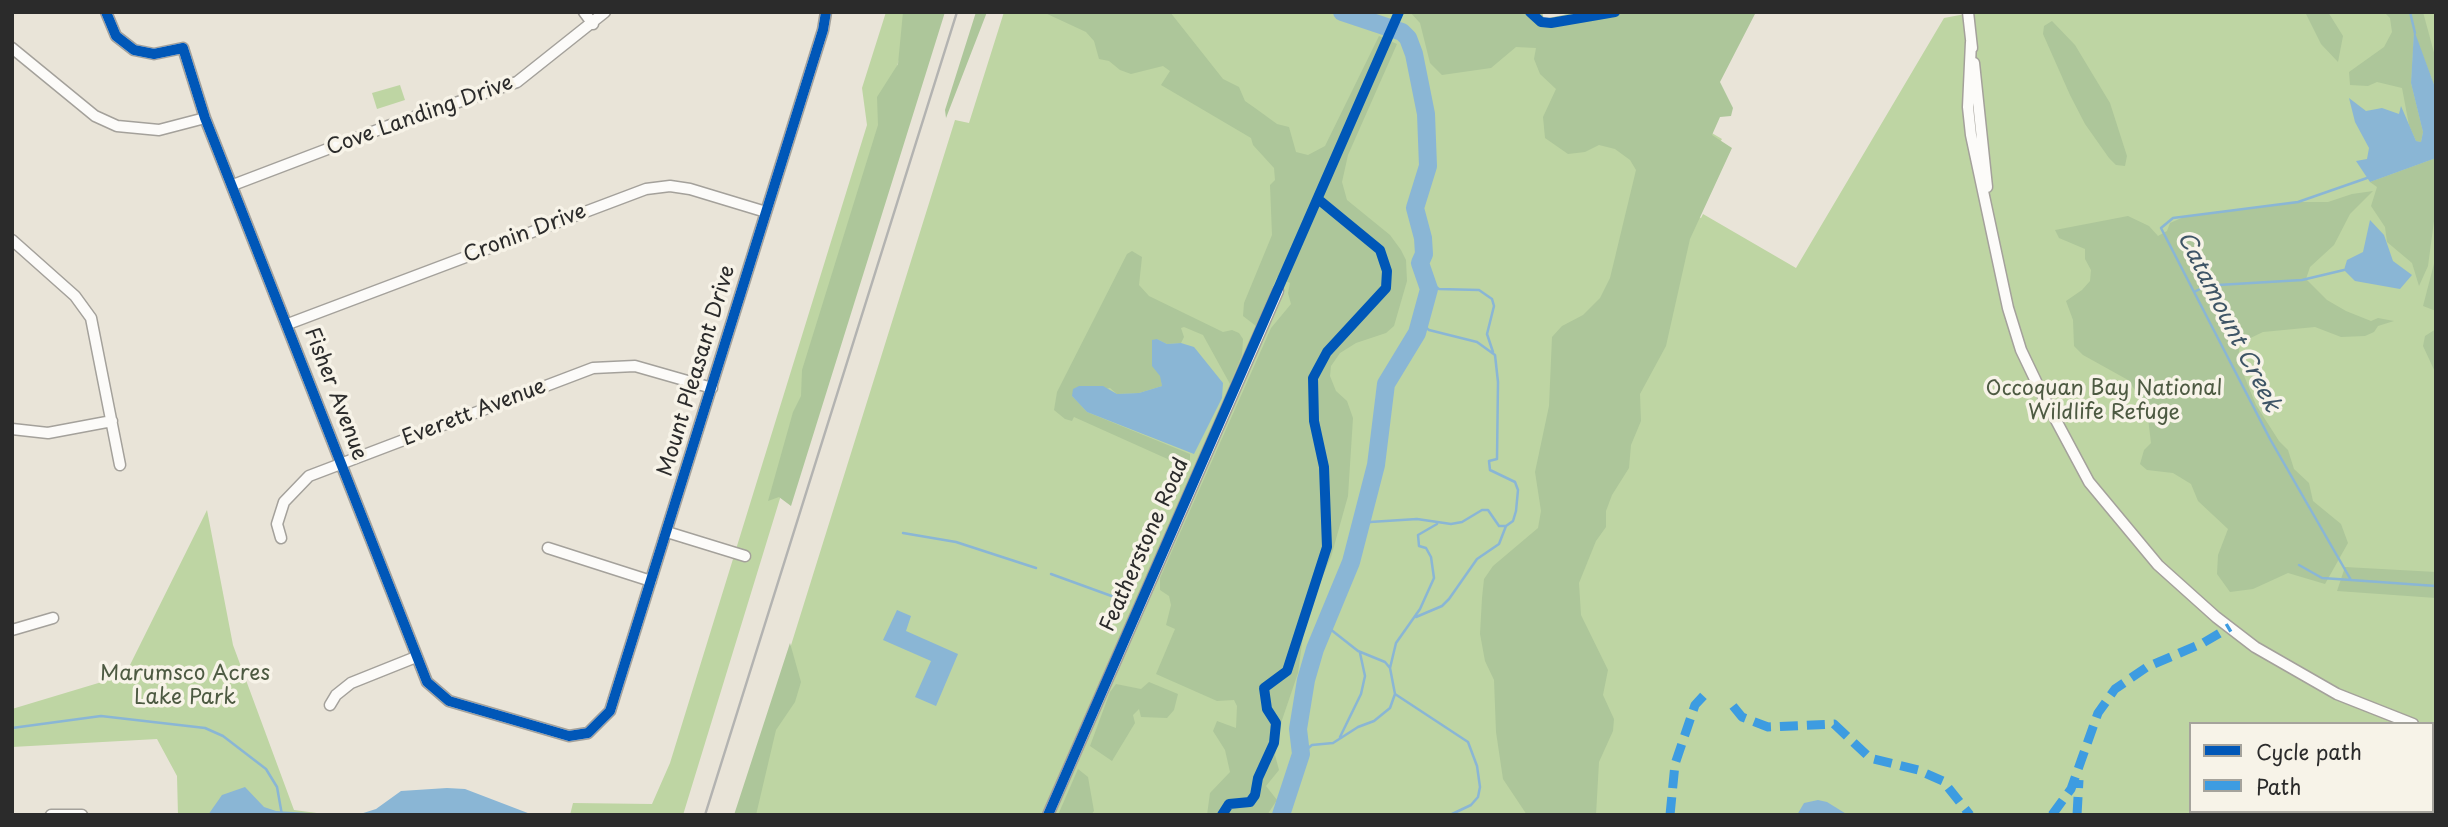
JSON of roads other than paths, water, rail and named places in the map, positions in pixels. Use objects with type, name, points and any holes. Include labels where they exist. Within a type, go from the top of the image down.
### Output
[{"type":"street","name":"Fisher Avenue","points":[[106,12],[117,36],[134,50],[154,54],[183,48],[205,117],[416,657],[430,686],[449,701],[557,734],[575,736],[589,733]]},
{"type":"street","points":[[584,12],[593,24]]},
{"type":"street","name":"Cove Landing Drive","points":[[233,185],[388,126],[517,82],[605,12]]},
{"type":"street","name":"Mount Pleasant Drive","points":[[589,733],[610,711],[824,30],[826,12]]},
{"type":"street","points":[[1968,13],[1971,42],[1969,113],[1999,272],[2021,350],[2066,442],[2089,482],[2113,514],[2186,592],[2255,647],[2337,694],[2408,722]]},
{"type":"street","points":[[12,48],[95,116],[117,126],[159,130],[205,117]]},
{"type":"street","name":"Cronin Drive","points":[[288,324],[646,189],[670,186],[690,189],[766,212]]},
{"type":"street","points":[[12,240],[69,290],[87,312],[94,330],[120,465]]},
{"type":"street","name":"Featherstone Road","points":[[1048,815],[1278,291]]},
{"type":"street","name":"Everett Avenue","points":[[281,538],[277,524],[279,513],[291,492],[309,476],[600,367],[635,366],[712,388]]},
{"type":"street","points":[[12,429],[48,433],[112,421]]},
{"type":"street","points":[[667,532],[745,556]]},
{"type":"street","points":[[548,548],[651,581]]},
{"type":"street","points":[[12,630],[53,618]]},
{"type":"street","points":[[330,705],[336,695],[351,683],[416,657]]},
{"type":"street","points":[[51,815],[82,815]]},
{"type":"water","points":[[2414,30],[2436,90],[2436,158],[2370,182],[2356,161],[2367,159],[2369,148],[2355,122],[2349,98],[2366,111],[2382,108],[2399,114],[2401,106],[2416,141],[2421,142],[2423,132],[2411,83]]},
{"type":"water","points":[[2370,220],[2384,235],[2393,261],[2412,275],[2400,289],[2355,281],[2344,270],[2347,260],[2363,252]]},
{"type":"water","points":[[1157,339],[1167,344],[1181,343],[1194,347],[1223,383],[1222,398],[1194,454],[1087,412],[1072,396],[1073,389],[1079,386],[1103,386],[1117,394],[1139,393],[1162,386],[1160,376],[1152,366],[1152,340]]},
{"type":"water","points":[[897,610],[911,616],[906,631],[958,654],[936,706],[915,697],[931,661],[883,640]]},
{"type":"water","points":[[245,787],[264,807],[276,811],[342,815],[208,815],[222,795]]},
{"type":"water","points":[[465,789],[533,815],[357,815],[376,809],[401,791]]},
{"type":"water","points":[[1818,800],[1827,802],[1848,815],[1797,815],[1804,803]]},
{"type":"waterway","points":[[1281,815],[1301,754],[1298,729],[1306,680],[1315,649],[1351,562],[1376,465],[1386,384],[1417,333],[1429,289],[1420,263],[1424,254],[1423,238],[1415,208],[1428,166],[1426,114],[1414,54],[1408,38],[1402,32],[1342,12]]},
{"type":"waterway","name":"Catamount Creek","points":[[2410,12],[2415,33]]},
{"type":"waterway","name":"Catamount Creek","points":[[2367,178],[2298,202],[2173,218],[2161,228],[2270,439],[2351,580],[2436,586]]},
{"type":"waterway","points":[[2194,292],[2214,282],[2218,285],[2302,280],[2344,270]]},
{"type":"waterway","points":[[1428,281],[1439,289],[1479,290],[1492,299],[1494,306],[1487,334],[1493,352]]},
{"type":"waterway","points":[[1360,527],[1370,522],[1417,519],[1451,524],[1462,522],[1482,510],[1488,510],[1499,526],[1506,526],[1513,521],[1518,490],[1515,482],[1490,470],[1489,461],[1497,459],[1498,382],[1495,355],[1477,342],[1429,330],[1424,326],[1423,317]]},
{"type":"waterway","points":[[1390,668],[1396,643],[1420,609],[1434,578],[1431,557],[1426,548],[1419,546],[1418,535],[1437,524]]},
{"type":"waterway","points":[[1416,617],[1442,606],[1449,599],[1477,559],[1499,544],[1506,526]]},
{"type":"waterway","points":[[903,533],[956,542],[1036,568]]},
{"type":"waterway","points":[[2299,565],[2322,578],[2351,580]]},
{"type":"waterway","points":[[1051,574],[1128,602]]},
{"type":"waterway","points":[[1112,606],[1121,602]]},
{"type":"waterway","points":[[1325,625],[1358,651],[1385,662],[1390,668],[1395,694],[1468,742],[1477,766],[1480,787],[1478,797],[1471,805],[1450,815]]},
{"type":"waterway","points":[[1340,737],[1361,694],[1365,676],[1360,653]]},
{"type":"waterway","points":[[1301,754],[1312,745],[1333,743],[1358,727],[1374,721],[1390,708],[1395,694]]},
{"type":"waterway","points":[[12,728],[101,716],[205,728],[223,736],[266,769],[277,787],[282,815]]},
{"type":"railway","points":[[705,815],[957,12]]},
{"type":"park label","name":"Occoquan Bay National Wildlife Refuge","points":[[2104,401]]},
{"type":"park label","name":"Marumsco Acres Lake Park","points":[[185,686]]}]
